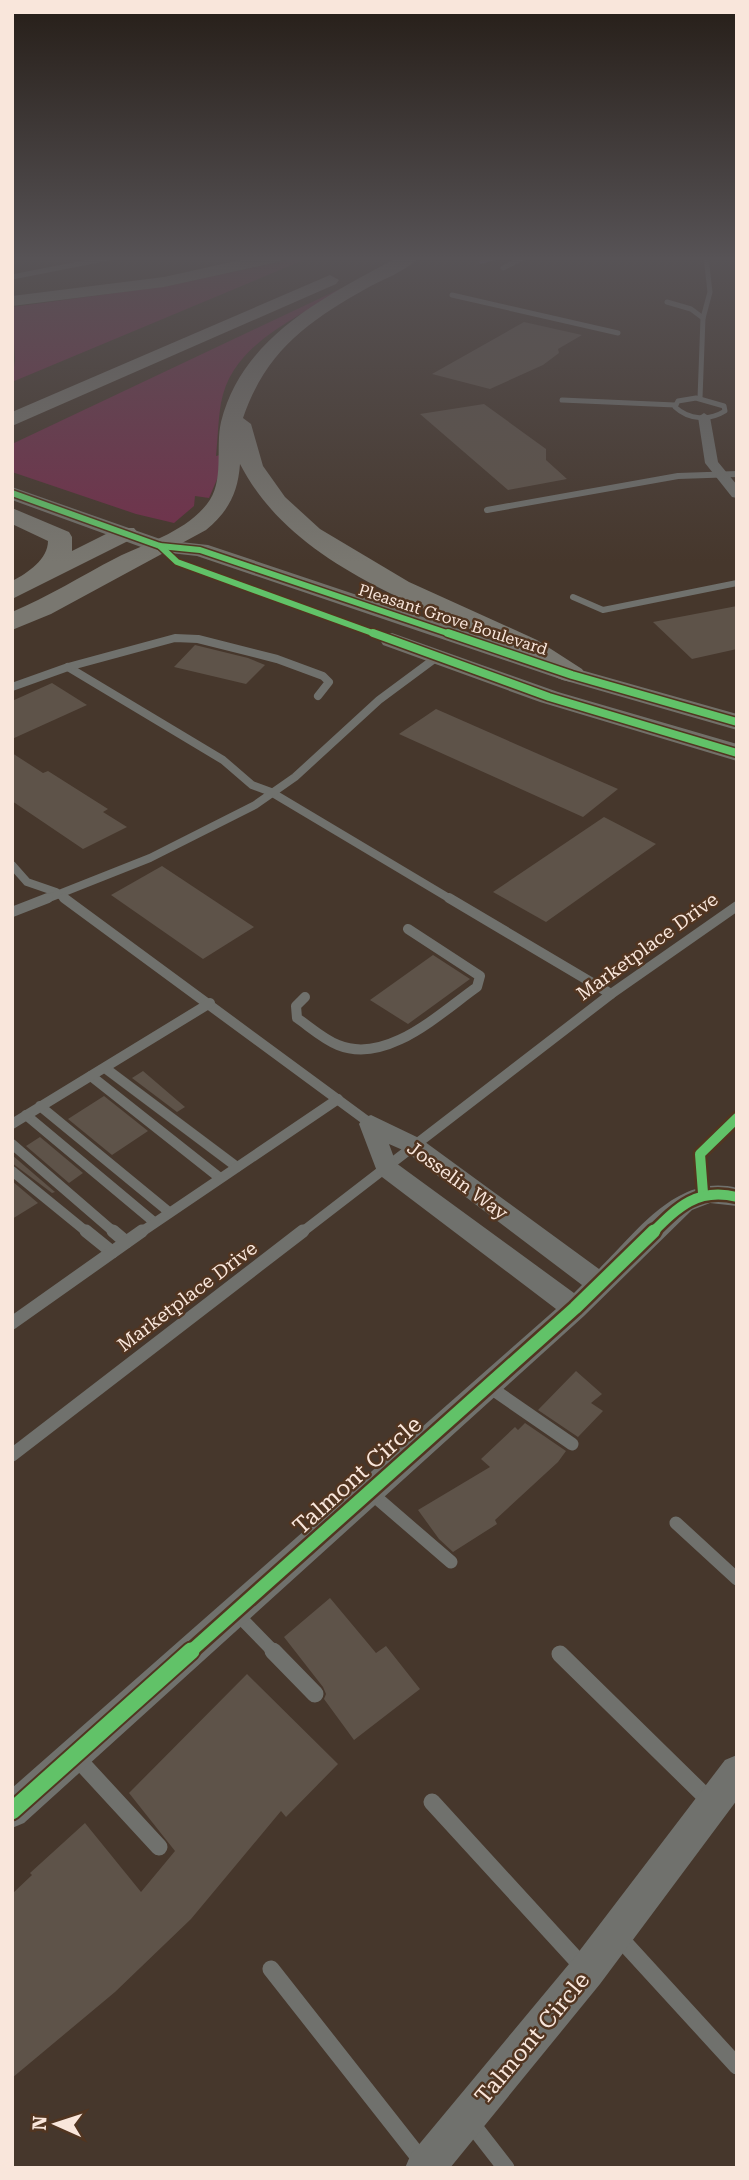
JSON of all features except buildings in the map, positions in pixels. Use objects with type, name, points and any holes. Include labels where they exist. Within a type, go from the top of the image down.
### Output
[{"type":"highway","points":[[12,421],[152,359]]},
{"type":"highway","points":[[12,431],[155,359]]},
{"type":"highway","points":[[12,622],[160,546],[208,515],[224,494],[231,421],[245,381],[258,359]]},
{"type":"highway","points":[[237,406],[246,454],[255,472],[289,514],[312,535],[346,559],[393,585],[528,647],[572,675]]},
{"type":"highway","points":[[12,515],[60,537],[62,547],[59,557],[17,588]]},
{"type":"highway","points":[[17,588],[126,533]]},
{"type":"main road","name":"Pleasant Grove Boulevard","points":[[12,493],[160,546],[200,550],[572,675],[737,722]]},
{"type":"main road","name":"Pleasant Grove Boulevard","points":[[160,546],[177,562],[549,698],[737,753]]},
{"type":"street","points":[[704,417],[712,463],[718,474],[737,494]]},
{"type":"street","name":"Josselin Way","points":[[371,1124],[414,1146],[600,1284]]},
{"type":"street","name":"Josselin Way","points":[[371,1124],[386,1168],[575,1308]]},
{"type":"street","name":"Talmont Circle","points":[[12,1811],[575,1308],[683,1203],[703,1193],[722,1193],[737,1197]]},
{"type":"street","name":"Talmont Circle","points":[[426,2167],[587,1972],[737,1772]]},
{"type":"lane","points":[[700,398],[701,359]]},
{"type":"lane","points":[[562,400],[675,405],[683,399],[700,398],[716,401],[726,408],[720,415],[704,417],[681,413],[675,405]]},
{"type":"lane","points":[[487,510],[678,476],[737,474]]},
{"type":"lane","points":[[573,597],[603,610],[737,583]]},
{"type":"lane","points":[[12,687],[68,667],[175,638],[198,639],[277,659],[323,676],[329,682],[318,696]]},
{"type":"lane","points":[[12,912],[56,892],[150,858],[255,805],[295,778],[379,700],[437,657]]},
{"type":"lane","points":[[68,667],[223,760],[252,785],[271,792],[611,994]]},
{"type":"lane","points":[[12,865],[27,882],[56,892],[371,1124]]},
{"type":"lane","name":"Marketplace Drive","points":[[12,1455],[611,994],[737,906]]},
{"type":"lane","points":[[305,996],[296,1006],[297,1018],[340,1046],[365,1052],[390,1046],[477,987],[480,976],[408,929]]},
{"type":"lane","points":[[12,1124],[210,1003]]},
{"type":"lane","points":[[105,1068],[237,1167]]},
{"type":"lane","points":[[91,1076],[220,1178]]},
{"type":"lane","points":[[12,1323],[154,1222],[338,1099]]},
{"type":"lane","points":[[40,1106],[169,1212]]},
{"type":"lane","points":[[26,1115],[154,1222]]},
{"type":"lane","points":[[12,1144],[127,1242]]},
{"type":"lane","points":[[12,1171],[112,1252]]},
{"type":"lane","points":[[488,1386],[572,1444]]},
{"type":"lane","points":[[369,1492],[451,1562]]},
{"type":"lane","points":[[676,1523],[737,1579]]},
{"type":"lane","points":[[235,1612],[315,1694]]},
{"type":"lane","points":[[560,1654],[713,1804]]},
{"type":"lane","points":[[74,1755],[159,1847]]},
{"type":"lane","points":[[432,1802],[587,1972]]},
{"type":"lane","points":[[615,1933],[737,2066]]},
{"type":"lane","points":[[271,1969],[426,2167]]},
{"type":"lane","points":[[467,2117],[506,2168]]},
{"type":"shaded area","points":[[15,359],[68,359],[12,382]]},
{"type":"shaded area","points":[[192,359],[243,359],[228,382],[221,403],[216,456],[220,455],[218,477],[209,498],[195,496],[194,506],[174,523],[136,514],[12,472],[12,444]]},
{"type":"cycle path","points":[[12,493],[160,546],[200,550],[572,675],[737,722]]},
{"type":"cycle path","points":[[160,546],[177,562],[549,697],[737,753]]},
{"type":"cycle path","points":[[703,1193],[700,1154],[737,1118]]},
{"type":"cycle path","points":[[12,1811],[575,1308],[683,1203],[710,1194],[737,1197]]}]
